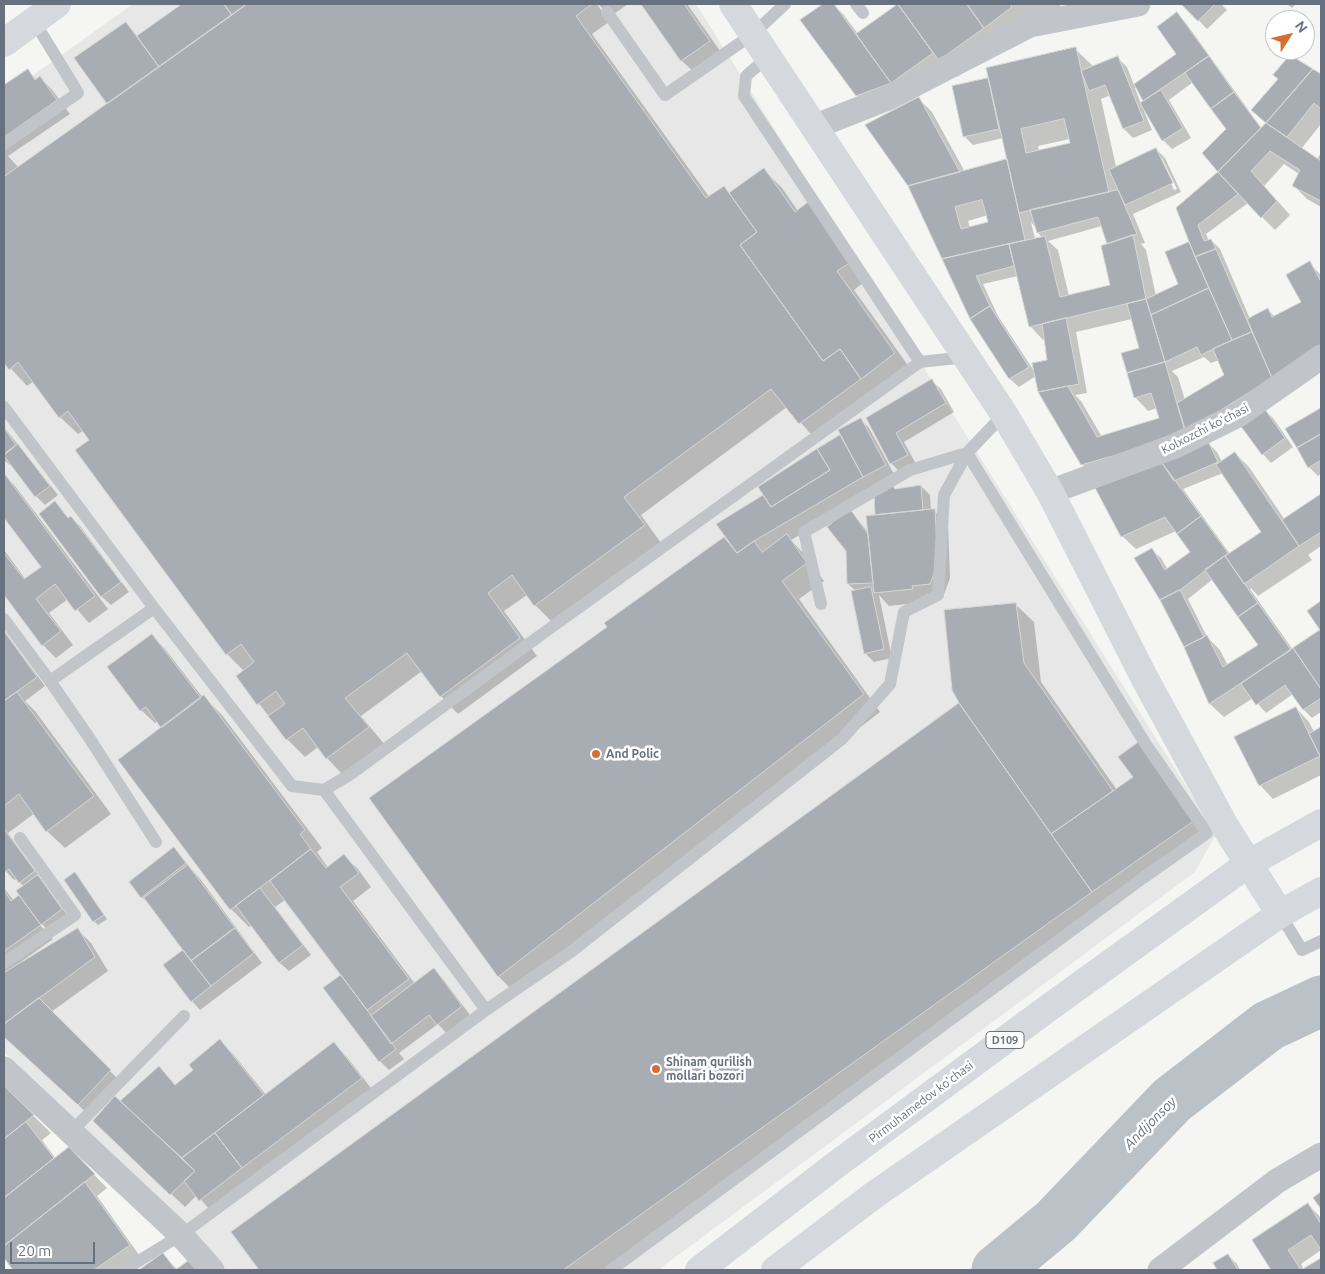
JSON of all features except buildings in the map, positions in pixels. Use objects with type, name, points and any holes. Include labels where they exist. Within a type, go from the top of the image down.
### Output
[{"type":"main road","points":[[4,43],[56,4]]},
{"type":"main road","points":[[733,4],[1004,414],[1050,492],[1144,678],[1225,826],[1280,914]]},
{"type":"main road","name":"Pirmuhamedov ko'chasi","points":[[699,1270],[837,1164],[1248,864],[1321,823]]},
{"type":"main road","points":[[775,1270],[874,1195],[1280,914],[1321,891]]},
{"type":"street","points":[[1030,24],[1048,4]]},
{"type":"street","points":[[814,127],[890,97],[1030,24],[1138,4]]},
{"type":"street","name":"Kolxozchi koʻchasi","points":[[1050,492],[1175,446],[1238,414],[1321,357]]},
{"type":"street","points":[[4,1069],[181,1235],[212,1270]]},
{"type":"street","points":[[1160,1270],[1277,1181],[1321,1155]]},
{"type":"lane","points":[[607,12],[665,96],[753,34],[785,4]]},
{"type":"lane","points":[[4,144],[78,92],[34,21]]},
{"type":"lane","points":[[768,57],[746,76],[744,96],[920,362]]},
{"type":"lane","points":[[4,407],[154,608],[292,786],[324,790],[351,774],[920,362],[966,357]]},
{"type":"lane","points":[[124,1270],[181,1235],[486,1010],[572,951],[842,739],[890,684],[904,612],[938,595],[944,495],[967,453],[1004,414]]},
{"type":"lane","points":[[821,604],[804,532],[910,470],[967,453]]},
{"type":"lane","points":[[611,1270],[1143,878],[1207,834],[1145,743],[967,453]]},
{"type":"lane","points":[[50,681],[154,608]]},
{"type":"lane","points":[[4,618],[99,752],[156,842]]},
{"type":"lane","points":[[324,790],[486,1010]]},
{"type":"lane","points":[[4,963],[75,915],[20,838]]},
{"type":"lane","points":[[1280,914],[1302,950],[1321,941]]},
{"type":"lane","points":[[71,1132],[184,1016]]},
{"type":"shaded area","points":[[133,4],[696,4],[1216,834],[1195,872],[658,1270],[217,1270],[185,1230],[4,1052],[4,96]]},
{"type":"waterway","name":"Andijonsoy","points":[[997,1270],[1056,1221],[1172,1100],[1268,1026],[1321,1001]]},
{"type":"place","name":"And Polic","points":[[596,754]]},
{"type":"place","name":"Shinam qurilish mollari bozori","points":[[656,1069]]}]
